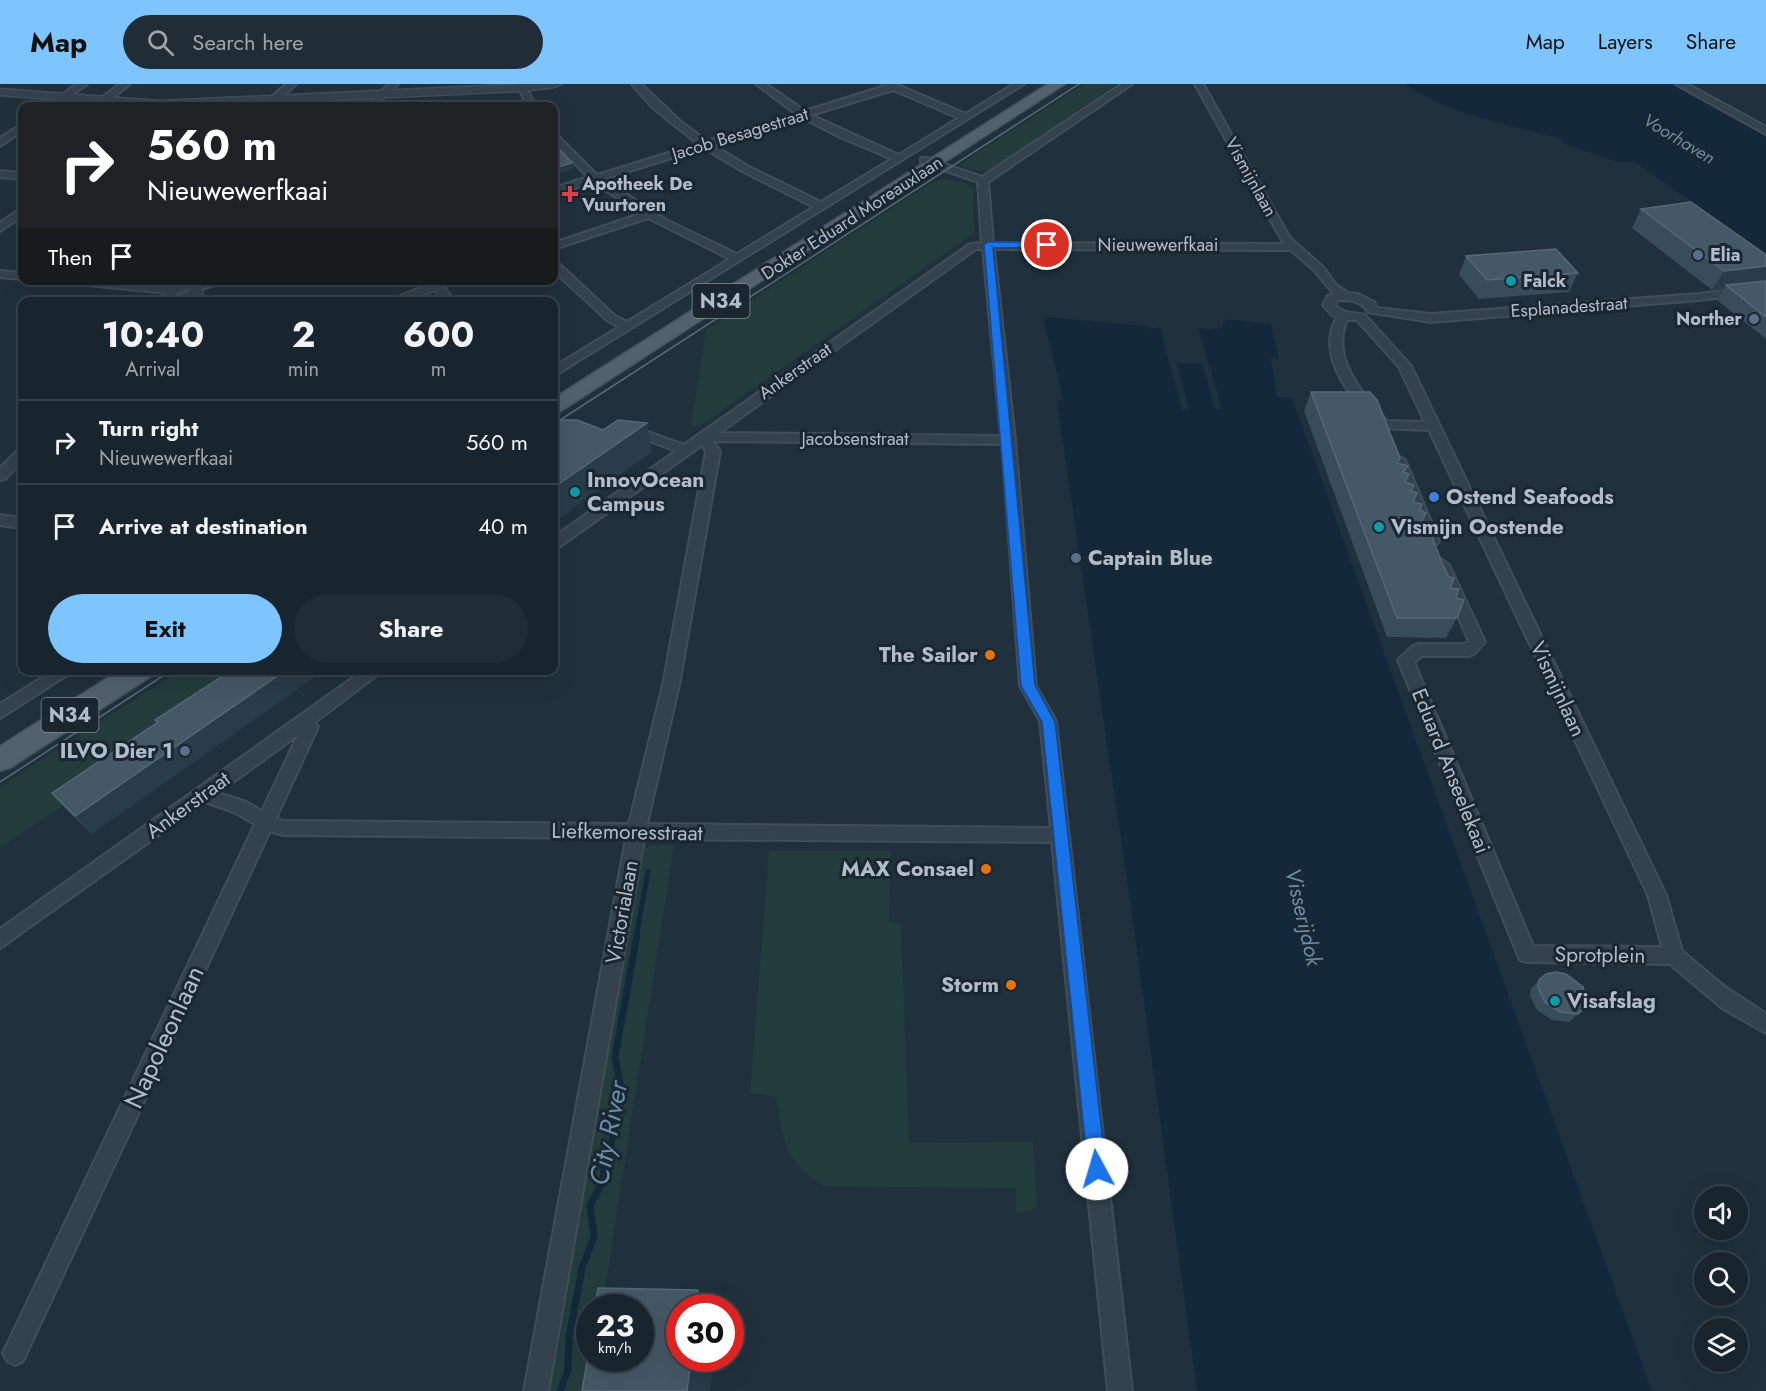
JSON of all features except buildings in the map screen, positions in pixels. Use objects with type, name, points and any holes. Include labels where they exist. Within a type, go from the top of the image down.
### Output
[{"type":"main road","name":"Dokter Eduard Moreauxlaan","points":[[558,404],[930,162],[1042,84]]},
{"type":"main road","name":"Dokter Eduard Moreauxlaan","points":[[558,390],[1058,84]]},
{"type":"main road","name":"N34","points":[[0,740],[102,675]]},
{"type":"main road","name":"N34","points":[[0,760],[133,675]]},
{"type":"street","points":[[57,102],[83,84]]},
{"type":"street","points":[[103,100],[126,84]]},
{"type":"street","points":[[274,99],[292,84]]},
{"type":"street","points":[[374,102],[394,84]]},
{"type":"street","points":[[225,102],[555,84]]},
{"type":"street","points":[[636,84],[664,114],[703,145],[764,179],[821,206]]},
{"type":"street","points":[[760,84],[801,115],[840,135],[898,158]]},
{"type":"street","name":"Dokter Eduard Moreauxlaan","points":[[558,369],[1020,84]]},
{"type":"street","points":[[983,181],[1128,84]]},
{"type":"street","name":"Vismijnlaan","points":[[1199,84],[1291,247],[1310,264],[1311,273],[1321,289],[1338,296]]},
{"type":"street","points":[[1680,84],[1766,131]]},
{"type":"street","points":[[521,86],[529,102]]},
{"type":"street","points":[[890,86],[966,117]]},
{"type":"street","name":"Jacob Besagestraat","points":[[558,190],[890,86]]},
{"type":"street","points":[[0,92],[122,102]]},
{"type":"street","points":[[0,143],[18,130]]},
{"type":"street","points":[[558,141],[597,178],[649,214],[737,258]]},
{"type":"street","points":[[930,162],[983,181]]},
{"type":"street","points":[[0,174],[18,176]]},
{"type":"street","points":[[983,181],[1008,440],[1028,686],[1048,722],[1120,1391]]},
{"type":"street","points":[[0,228],[18,214]]},
{"type":"street","points":[[558,245],[649,214]]},
{"type":"street","name":"Nieuwewerfkaai","points":[[988,245],[1291,247]]},
{"type":"street","name":"Ankerstraat","points":[[558,541],[955,258],[974,246],[988,245]]},
{"type":"street","points":[[558,269],[611,318],[626,326]]},
{"type":"street","points":[[0,274],[18,276]]},
{"type":"street","points":[[116,285],[172,291],[192,287],[204,297]]},
{"type":"street","points":[[402,297],[431,285]]},
{"type":"street","name":"Esplanadestraat","points":[[1338,296],[1363,299],[1372,310],[1395,315],[1431,318],[1698,297],[1766,289]]},
{"type":"street","points":[[170,297],[168,296],[172,291]]},
{"type":"street","points":[[1338,296],[1329,305],[1343,316],[1361,317],[1372,310]]},
{"type":"street","points":[[1343,316],[1337,328],[1337,359],[1340,370],[1347,383],[1387,436],[1432,426]]},
{"type":"street","name":"Vismijnlaan","points":[[1361,317],[1405,366],[1657,895],[1674,956]]},
{"type":"street","points":[[614,438],[648,436],[684,450]]},
{"type":"street","name":"Eduard Anseelekaai","points":[[1387,436],[1478,642],[1469,650],[1418,650],[1406,660],[1527,954]]},
{"type":"street","name":"Jacobsenstraat","points":[[702,437],[1008,440]]},
{"type":"street","name":"Victorialaan","points":[[536,1391],[636,832],[671,685],[712,451],[702,437]]},
{"type":"street","points":[[0,476],[18,458]]},
{"type":"street","points":[[0,520],[18,522]]},
{"type":"street","points":[[0,712],[60,675]]},
{"type":"street","name":"Ankerstraat","points":[[0,940],[369,675]]},
{"type":"street","name":"Napoleonlaan","points":[[15,1353],[310,728],[304,722]]},
{"type":"street","name":"Liefkemoresstraat","points":[[202,794],[240,807],[266,822],[283,828],[1060,835]]},
{"type":"street","name":"Sprotplein","points":[[1527,954],[1674,956]]},
{"type":"street","points":[[1674,956],[1699,981],[1739,1010],[1766,1024]]},
{"type":"green space","points":[[1084,84],[1117,84],[989,170],[977,171],[959,165]]},
{"type":"green space","points":[[943,179],[966,183],[973,190],[974,233],[700,426],[691,426],[706,330],[934,181]]},
{"type":"green space","points":[[173,675],[257,675],[0,848],[0,787]]},
{"type":"green space","points":[[674,845],[604,1294],[576,1294],[576,1372],[589,1372],[589,1391],[544,1391],[640,846]]},
{"type":"green space","points":[[769,851],[891,851],[889,921],[901,924],[909,1143],[1033,1142],[1037,1208],[1016,1214],[1016,1188],[823,1186],[800,1168],[793,1159],[781,1128],[777,1100],[773,1096],[750,1093]]},
{"type":"water","name":"Voorhaven","points":[[1405,84],[1670,84],[1766,137],[1766,253],[1633,161],[1619,162],[1561,143],[1564,140],[1463,112],[1443,105]]},
{"type":"water","name":"Visserijdok","points":[[1043,317],[1148,326],[1149,329],[1160,327],[1182,410],[1189,410],[1177,363],[1202,363],[1215,409],[1222,409],[1198,327],[1207,330],[1221,328],[1227,319],[1271,324],[1279,358],[1271,358],[1277,397],[1292,398],[1652,1391],[1197,1391],[1131,908],[1057,402],[1063,399]]},
{"type":"waterway","name":"City River","points":[[636,937],[648,872]]},
{"type":"waterway","name":"City River","points":[[560,1391],[568,1370],[569,1337],[582,1268],[594,1237],[590,1205],[603,1182],[604,1166],[612,1141],[620,1083],[615,1057],[637,935]]},
{"type":"tram line","points":[[558,421],[1079,84]]},
{"type":"tram line","points":[[0,782],[164,675]]},
{"type":"place","name":"Apotheek De Vuurtoren","points":[[570,194]]},
{"type":"place","name":"Elia","points":[[1698,255]]},
{"type":"place","name":"Falck","points":[[1511,281]]},
{"type":"place","name":"Norther","points":[[1754,319]]},
{"type":"place","name":"InnovOcean Campus","points":[[575,492]]},
{"type":"place","name":"Ostend Seafoods","points":[[1434,497]]},
{"type":"place","name":"Vismijn Oostende","points":[[1379,527]]},
{"type":"place","name":"Captain Blue","points":[[1076,558]]},
{"type":"place","name":"The Sailor","points":[[990,655]]},
{"type":"place","name":"ILVO Dier 1","points":[[185,751]]},
{"type":"place","name":"MAX Consael","points":[[986,869]]},
{"type":"place","name":"Storm","points":[[1011,985]]},
{"type":"place","name":"Visafslag","points":[[1555,1001]]},
{"type":"route","points":[[1047,245],[988,245],[1008,440],[1028,686],[1048,722],[1097,1169]]}]
